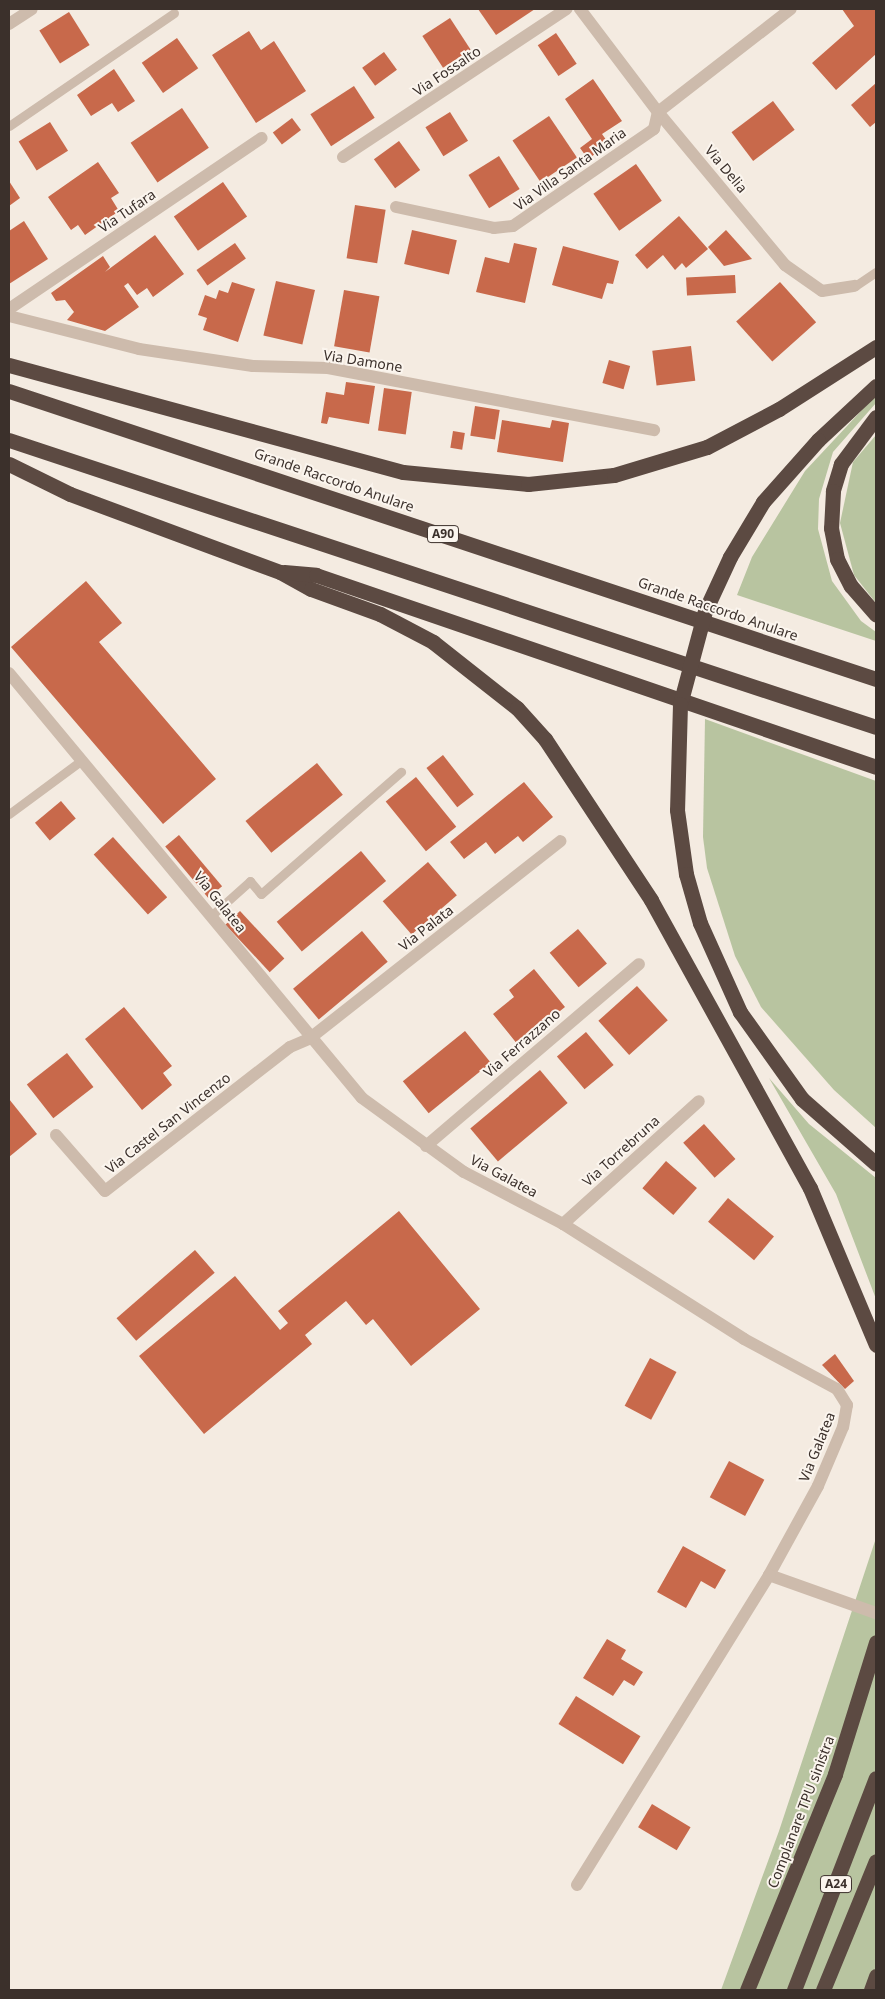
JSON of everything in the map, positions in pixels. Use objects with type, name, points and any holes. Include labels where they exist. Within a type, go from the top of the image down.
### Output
[{"type":"highway","points":[[9,365],[403,472],[528,484],[614,475],[707,447],[779,409],[876,347]]},
{"type":"highway","points":[[876,386],[818,440],[763,502],[730,557],[705,611],[680,704],[677,810],[683,860],[700,923],[740,1012],[802,1099],[876,1164]]},
{"type":"highway","name":"Grande Raccordo Anulare","points":[[9,391],[876,679]]},
{"type":"highway","points":[[876,417],[841,464],[833,491],[831,528],[837,559],[851,586],[876,615]]},
{"type":"highway","points":[[9,440],[876,727]]},
{"type":"highway","points":[[9,464],[70,494],[280,572],[433,642],[516,708],[546,738],[652,900],[806,1179],[876,1345]]},
{"type":"highway","points":[[280,572],[316,575],[876,767]]},
{"type":"highway","name":"Complanare TPU sinistra","points":[[747,1990],[835,1774],[876,1642]]},
{"type":"highway","name":"A24","points":[[794,1990],[876,1778]]},
{"type":"highway","name":"A24","points":[[823,1990],[876,1861]]},
{"type":"highway","points":[[871,1990],[876,1976]]},
{"type":"street","points":[[9,24],[32,9]]},
{"type":"street","name":"Via Fossalto","points":[[343,157],[567,9]]},
{"type":"street","name":"Via Delia","points":[[580,9],[658,112],[785,265],[822,291],[855,286]]},
{"type":"street","points":[[658,112],[791,9]]},
{"type":"street","name":"Via Villa Santa Maria","points":[[396,207],[494,228],[514,226],[654,129],[658,112]]},
{"type":"street","name":"Via Tufara","points":[[9,309],[262,138]]},
{"type":"street","name":"Via Damone","points":[[9,316],[139,349],[253,366],[328,368],[654,430]]},
{"type":"street","name":"Via Galatea","points":[[9,673],[212,915],[310,1039],[362,1098],[464,1172],[562,1224],[744,1339],[841,1393],[847,1416],[836,1447],[769,1575],[577,1885]]},
{"type":"street","name":"Via Palata","points":[[310,1039],[561,841]]},
{"type":"street","name":"Via Ferrazzano","points":[[426,1146],[639,964]]},
{"type":"street","name":"Via Castel San Vincenzo","points":[[56,1135],[105,1190],[290,1047],[310,1039]]},
{"type":"street","name":"Via Torrebruna","points":[[562,1224],[700,1101]]},
{"type":"street","points":[[769,1575],[876,1613]]},
{"type":"lane","points":[[9,126],[174,13]]},
{"type":"lane","name":"Via Delia","points":[[855,286],[876,272]]},
{"type":"lane","points":[[9,814],[82,760]]},
{"type":"lane","points":[[212,915],[250,882],[261,894],[401,772]]},
{"type":"green space","points":[[876,395],[876,403],[833,452],[819,499],[818,529],[832,581],[861,621],[876,632],[876,641],[737,595],[752,557],[805,471]]},
{"type":"green space","points":[[876,435],[876,603],[854,575],[840,523],[853,462]]},
{"type":"green space","points":[[705,719],[876,781],[876,1128],[834,1090],[761,1007],[735,956],[707,868],[703,837]]},
{"type":"green space","points":[[769,1078],[809,1124],[876,1178],[876,1299],[836,1194]]},
{"type":"green space","points":[[876,1538],[876,1990],[721,1990],[779,1831]]},
{"type":"building","points":[[478,9],[535,9],[496,35]]},
{"type":"building","points":[[842,9],[876,9],[876,54],[836,90],[812,63],[854,26]]},
{"type":"building","points":[[69,12],[90,45],[60,64],[39,31]]},
{"type":"building","points":[[450,18],[471,50],[443,68],[422,36]]},
{"type":"building","points":[[249,31],[261,50],[274,41],[306,91],[256,123],[212,55]]},
{"type":"building","points":[[556,33],[577,64],[558,76],[538,45]]},
{"type":"building","points":[[177,38],[198,68],[163,93],[142,63]]},
{"type":"building","points":[[384,52],[397,70],[375,86],[362,68]]},
{"type":"building","points":[[114,69],[135,101],[118,112],[112,103],[91,116],[77,95]]},
{"type":"building","points":[[593,79],[622,121],[602,134],[609,144],[588,159],[580,148],[592,139],[565,99]]},
{"type":"building","points":[[876,83],[876,122],[870,127],[851,105]]},
{"type":"building","points":[[354,86],[375,118],[331,146],[310,114]]},
{"type":"building","points":[[773,101],[795,130],[753,161],[731,132]]},
{"type":"building","points":[[182,108],[209,148],[157,182],[131,143]]},
{"type":"building","points":[[450,112],[468,141],[443,156],[425,127]]},
{"type":"building","points":[[549,116],[577,157],[540,182],[513,141]]},
{"type":"building","points":[[292,118],[301,130],[282,144],[273,132]]},
{"type":"building","points":[[50,122],[68,151],[37,170],[19,142]]},
{"type":"building","points":[[399,141],[420,170],[395,188],[374,159]]},
{"type":"building","points":[[499,156],[520,189],[489,208],[468,175]]},
{"type":"building","points":[[98,162],[119,193],[111,198],[119,211],[85,235],[78,225],[71,230],[48,197]]},
{"type":"building","points":[[636,164],[662,201],[619,231],[593,194]]},
{"type":"building","points":[[9,181],[20,198],[9,206]]},
{"type":"building","points":[[223,182],[247,216],[198,251],[174,216]]},
{"type":"building","points":[[355,205],[386,210],[377,263],[347,258]]},
{"type":"building","points":[[679,216],[708,249],[686,268],[682,263],[675,270],[663,255],[647,269],[635,255]]},
{"type":"building","points":[[24,221],[48,259],[9,284],[9,231]]},
{"type":"building","points":[[412,230],[457,240],[449,274],[404,264]]},
{"type":"building","points":[[726,230],[752,259],[724,266],[708,247]]},
{"type":"building","points":[[155,235],[184,274],[153,297],[147,288],[137,295],[128,283],[124,286],[139,307],[105,331],[67,320],[74,312],[65,300],[56,301],[51,293],[103,256],[110,267],[105,272]]},
{"type":"building","points":[[235,243],[246,259],[207,286],[196,270]]},
{"type":"building","points":[[514,243],[537,248],[525,303],[476,292],[485,257],[509,263]]},
{"type":"building","points":[[563,246],[619,261],[613,284],[607,283],[602,299],[552,285]]},
{"type":"building","points":[[735,275],[736,293],[687,296],[686,278]]},
{"type":"building","points":[[276,281],[315,290],[302,345],[263,336]]},
{"type":"building","points":[[232,282],[255,289],[238,342],[203,330],[207,318],[198,315],[205,295],[216,299],[219,290],[228,293]]},
{"type":"building","points":[[780,282],[816,322],[772,362],[736,321]]},
{"type":"building","points":[[344,290],[379,296],[370,352],[334,346]]},
{"type":"building","points":[[691,346],[695,381],[657,385],[652,351]]},
{"type":"building","points":[[609,360],[630,366],[624,389],[602,383]]},
{"type":"building","points":[[346,382],[375,386],[369,424],[329,417],[327,424],[321,423],[326,392],[344,395]]},
{"type":"building","points":[[384,388],[412,392],[406,434],[378,431]]},
{"type":"building","points":[[475,406],[500,410],[495,440],[470,436]]},
{"type":"building","points":[[502,420],[550,428],[552,420],[569,423],[563,462],[497,452]]},
{"type":"building","points":[[453,431],[465,433],[462,450],[450,448]]},
{"type":"building","points":[[86,581],[122,623],[99,642],[216,779],[163,824],[11,647]]},
{"type":"building","points":[[443,755],[474,794],[457,807],[426,768]]},
{"type":"building","points":[[317,763],[343,795],[271,853],[246,821]]},
{"type":"building","points":[[416,777],[456,827],[426,851],[386,802]]},
{"type":"building","points":[[524,782],[553,817],[523,842],[518,836],[495,854],[486,842],[464,859],[450,842]]},
{"type":"building","points":[[61,801],[76,819],[50,840],[35,823]]},
{"type":"building","points":[[179,835],[222,886],[208,898],[165,847]]},
{"type":"building","points":[[113,837],[167,897],[148,915],[94,854]]},
{"type":"building","points":[[361,851],[386,881],[302,952],[277,922]]},
{"type":"building","points":[[428,862],[457,895],[412,935],[383,901]]},
{"type":"building","points":[[240,911],[284,959],[270,972],[225,925]]},
{"type":"building","points":[[578,929],[607,963],[579,987],[550,953]]},
{"type":"building","points":[[362,931],[388,962],[319,1019],[293,989]]},
{"type":"building","points":[[534,969],[565,1007],[518,1045],[493,1014],[514,997],[509,990]]},
{"type":"building","points":[[637,986],[668,1020],[629,1055],[598,1021]]},
{"type":"building","points":[[124,1007],[172,1066],[163,1073],[172,1085],[142,1110],[85,1039]]},
{"type":"building","points":[[465,1031],[491,1063],[429,1113],[403,1081]]},
{"type":"building","points":[[586,1032],[614,1065],[585,1089],[557,1056]]},
{"type":"building","points":[[67,1053],[93,1087],[53,1118],[27,1084]]},
{"type":"building","points":[[540,1070],[568,1103],[498,1161],[470,1128]]},
{"type":"building","points":[[9,1099],[37,1134],[9,1157]]},
{"type":"building","points":[[704,1124],[735,1159],[715,1178],[683,1143]]},
{"type":"building","points":[[666,1161],[697,1188],[673,1215],[642,1188]]},
{"type":"building","points":[[728,1198],[774,1237],[754,1260],[708,1222]]},
{"type":"building","points":[[399,1211],[480,1309],[411,1366],[373,1319],[366,1325],[346,1301],[305,1335],[312,1344],[204,1434],[139,1356],[235,1276],[280,1330],[288,1323],[278,1311]]},
{"type":"building","points":[[195,1250],[215,1273],[136,1341],[117,1318]]},
{"type":"building","points":[[835,1354],[854,1381],[845,1389],[822,1365]]},
{"type":"building","points":[[650,1358],[676,1372],[651,1420],[625,1406]]},
{"type":"building","points":[[729,1461],[764,1480],[745,1516],[710,1497]]},
{"type":"building","points":[[683,1546],[726,1570],[715,1589],[701,1581],[686,1608],[657,1592]]},
{"type":"building","points":[[607,1639],[626,1650],[621,1659],[643,1672],[634,1686],[624,1680],[613,1696],[583,1678]]},
{"type":"building","points":[[576,1696],[640,1736],[623,1764],[559,1724]]},
{"type":"building","points":[[652,1804],[691,1827],[677,1850],[638,1827]]}]
